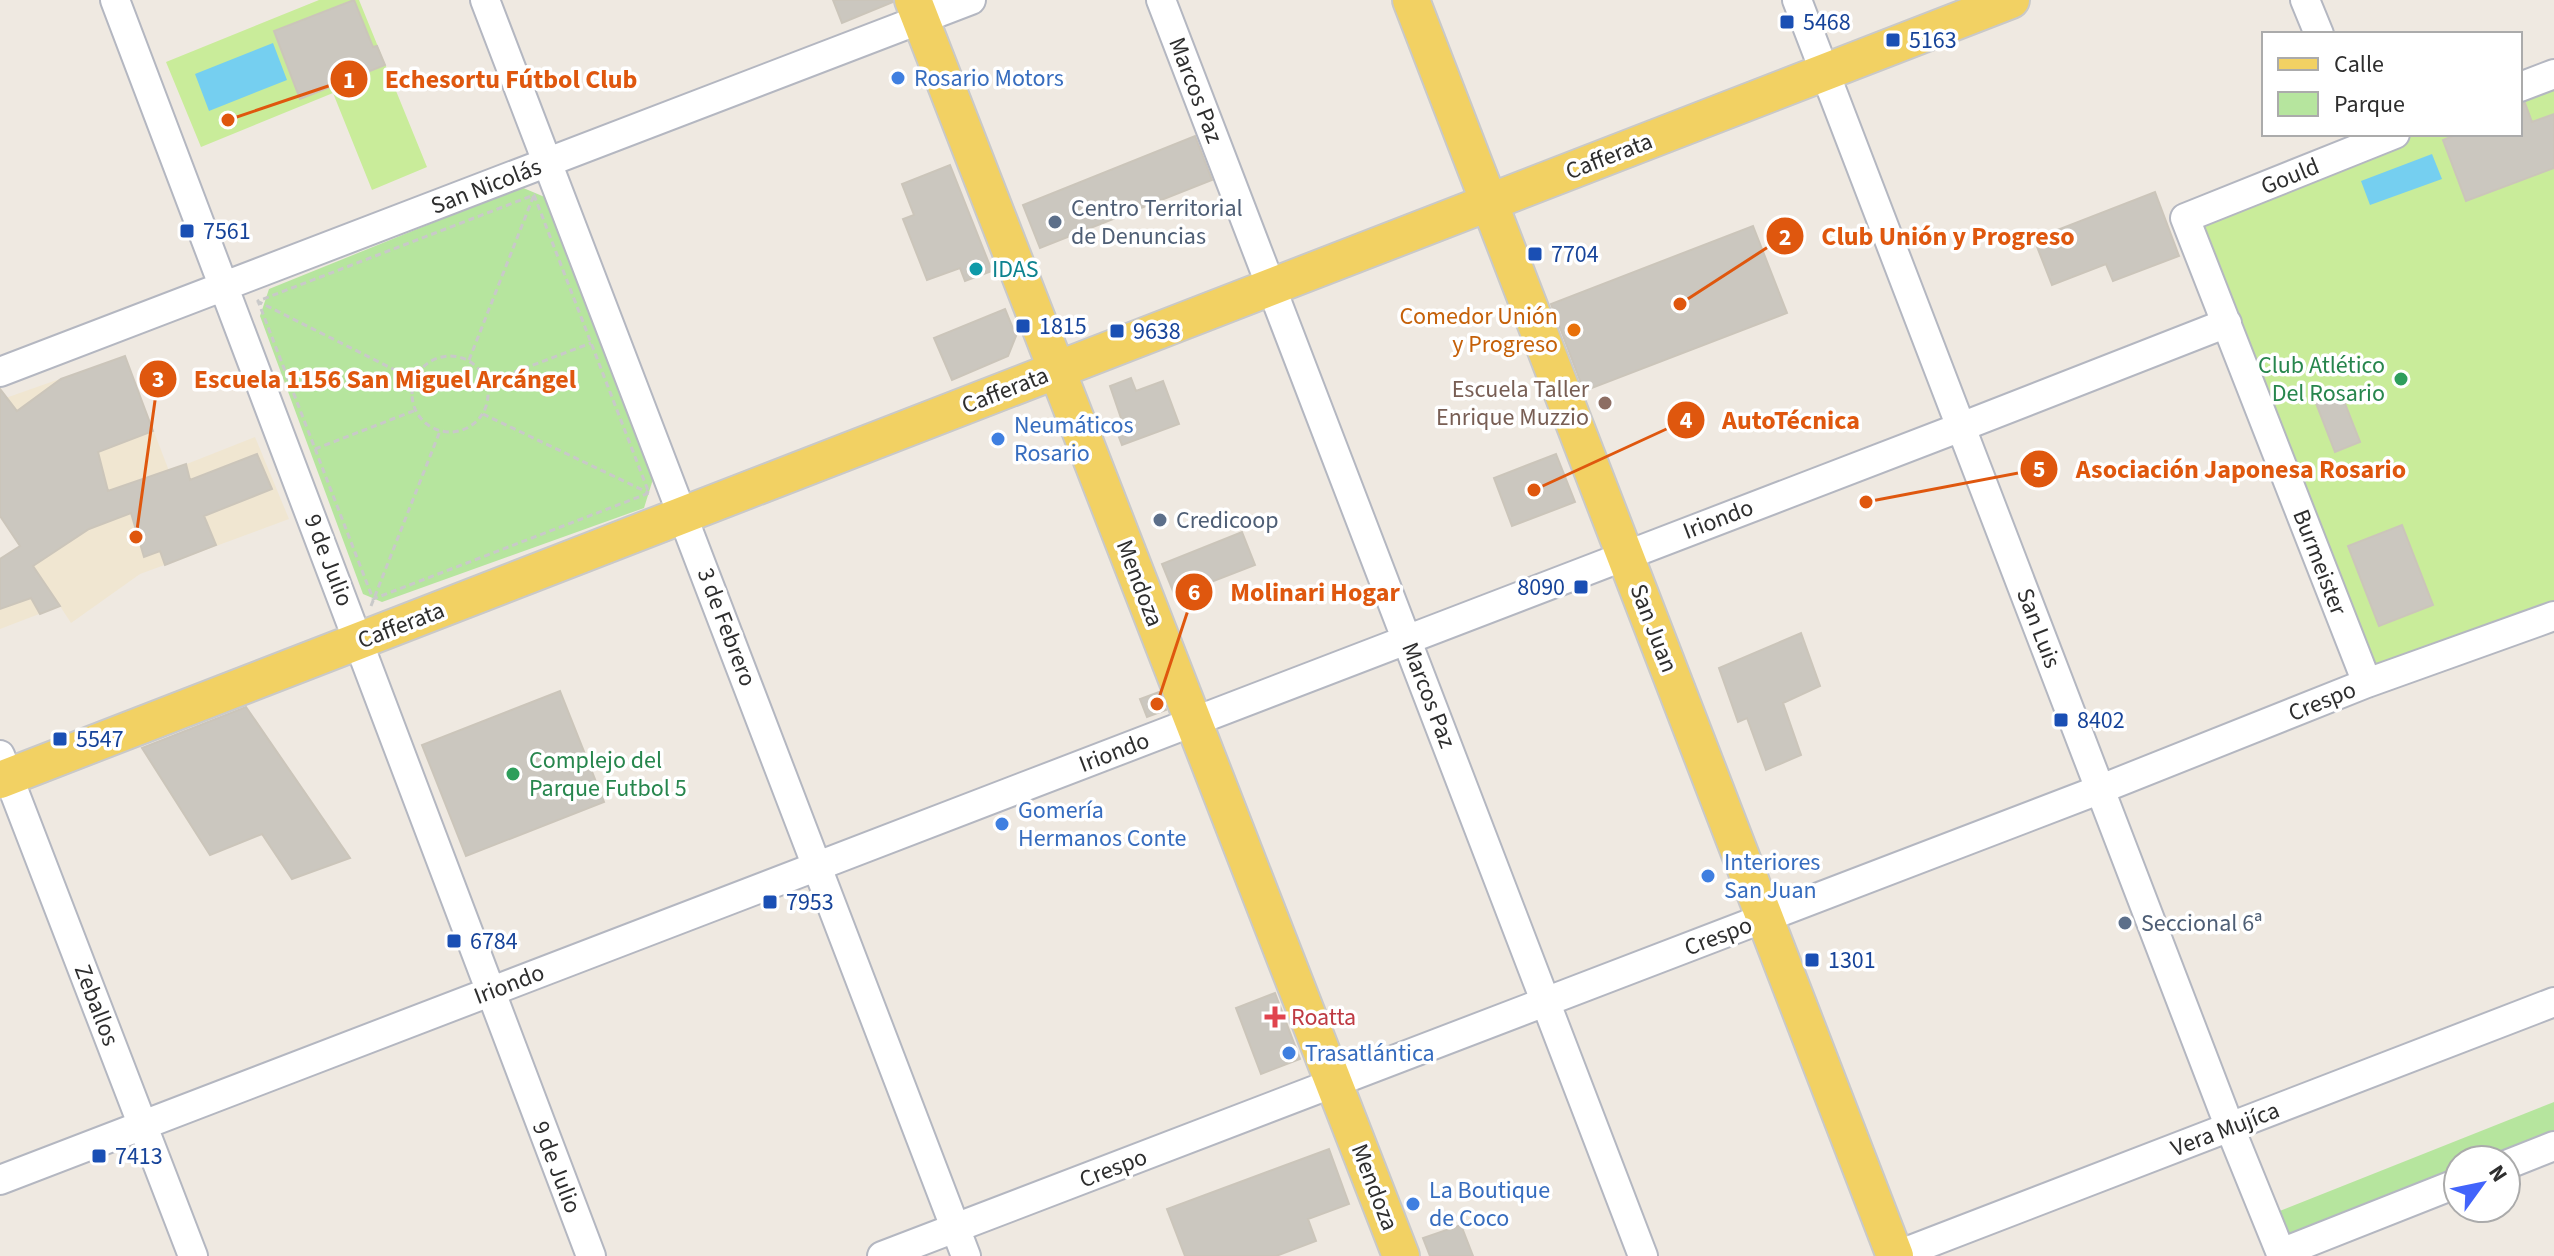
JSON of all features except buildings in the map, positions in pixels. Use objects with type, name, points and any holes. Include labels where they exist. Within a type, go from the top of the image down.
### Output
[{"type":"main road","name":"San Juan","points":[[1411,0],[1895,1256]]},
{"type":"main road","name":"Cafferata","points":[[3,771],[360,641],[2011,0]]},
{"type":"main road","name":"Mendoza","points":[[917,10],[1401,1256]]},
{"type":"street","name":"9 de Julio","points":[[115,0],[591,1256]]},
{"type":"street","name":"3 de Febrero","points":[[485,0],[966,1256]]},
{"type":"street","name":"San Nicolás","points":[[0,372],[547,162],[917,10],[971,0]]},
{"type":"street","name":"Marcos Paz","points":[[1161,0],[1643,1256]]},
{"type":"street","name":"San Luis","points":[[1797,0],[2230,1128],[2282,1254]]},
{"type":"street","points":[[2305,0],[2318,32]]},
{"type":"street","points":[[2522,86],[2554,74]]},
{"type":"street","name":"Gould","points":[[2185,218],[2362,140],[2384,136]]},
{"type":"street","name":"Burmeister","points":[[2185,218],[2367,683]]},
{"type":"street","name":"Iriondo","points":[[0,1180],[2227,323]]},
{"type":"street","name":"Crespo","points":[[882,1256],[2101,789],[2367,683],[2553,619]]},
{"type":"street","name":"Zeballos","points":[[3,771],[144,1124],[193,1256]]},
{"type":"street","name":"Vera Mujíca","points":[[1895,1256],[2554,1002]]},
{"type":"street","points":[[2522,1159],[2554,1146]]},
{"type":"street","points":[[2282,1254],[2442,1189]]},
{"type":"path","points":[[468,361],[547,162]]},
{"type":"path","points":[[258,301],[534,195]]},
{"type":"path","points":[[534,195],[649,493]]},
{"type":"path","points":[[224,286],[415,380]]},
{"type":"path","points":[[258,301],[373,599]]},
{"type":"path","points":[[486,383],[591,343]]},
{"type":"path","points":[[458,357],[468,361],[483,374],[486,383],[488,399],[483,414],[460,431],[440,431],[430,427],[416,410],[412,390],[415,380],[428,363],[437,358],[458,357]]},
{"type":"path","points":[[315,449],[416,410]]},
{"type":"path","points":[[483,414],[649,493]]},
{"type":"path","points":[[360,641],[373,599],[440,431]]},
{"type":"path","points":[[373,599],[649,493]]},
{"type":"shaded area","points":[[125,356],[169,471],[255,437],[289,519],[140,574],[71,623],[60,606],[0,629],[0,559],[20,546],[0,516],[0,400]]},
{"type":"green space","points":[[319,0],[359,0],[427,167],[372,190],[333,93],[201,147],[166,62]]},
{"type":"green space","name":"Club Atlético Del Rosario","points":[[2554,74],[2554,616],[2367,683],[2185,218],[2390,136],[2522,136],[2522,86]]},
{"type":"green space","points":[[521,187],[547,198],[654,476],[644,508],[382,602],[363,594],[260,316],[269,289]]},
{"type":"green space","points":[[2554,1102],[2554,1135],[2522,1148],[2522,1144],[2448,1144]]},
{"type":"green space","points":[[2442,1146],[2442,1180],[2289,1241],[2277,1212]]},
{"type":"water","points":[[273,43],[287,80],[209,111],[195,74]]},
{"type":"water","points":[[2432,154],[2442,179],[2370,205],[2361,181]]},
{"type":"place","name":"5468","points":[[1787,22]]},
{"type":"place","name":"5163","points":[[1893,40]]},
{"type":"place","name":"Rosario Motors","points":[[898,78]]},
{"type":"place","name":"Echesortu Fútbol Club","points":[[228,120]]},
{"type":"place","name":"Centro Territorial de Denuncias","points":[[1055,222]]},
{"type":"place","name":"7561","points":[[187,231]]},
{"type":"place","name":"7704","points":[[1535,254]]},
{"type":"place","name":"IDAS","points":[[976,269]]},
{"type":"place","name":"Club Unión y Progreso","points":[[1680,304]]},
{"type":"place","name":"1815","points":[[1023,326]]},
{"type":"place","name":"Comedor Unión y Progreso","points":[[1574,330]]},
{"type":"place","name":"9638","points":[[1117,331]]},
{"type":"place","name":"Club Atlético Del Rosario","points":[[2401,379]]},
{"type":"place","name":"Escuela Taller Enrique Muzzio","points":[[1605,403]]},
{"type":"place","name":"Neumáticos Rosario","points":[[998,439]]},
{"type":"place","name":"AutoTécnica","points":[[1534,490]]},
{"type":"place","name":"Asociación Japonesa Rosario","points":[[1866,502]]},
{"type":"place","name":"Credicoop","points":[[1160,520]]},
{"type":"place","name":"Escuela 1156 San Miguel Arcángel","points":[[136,537]]},
{"type":"place","name":"8090","points":[[1581,587]]},
{"type":"place","name":"Molinari Hogar","points":[[1157,704]]},
{"type":"place","name":"8402","points":[[2061,720]]},
{"type":"place","name":"5547","points":[[60,739]]},
{"type":"place","name":"Complejo del Parque Futbol 5","points":[[513,774]]},
{"type":"place","name":"Gomería Hermanos Conte","points":[[1002,824]]},
{"type":"place","name":"Interiores San Juan","points":[[1708,876]]},
{"type":"place","name":"7953","points":[[770,902]]},
{"type":"place","name":"Seccional 6ª","points":[[2125,923]]},
{"type":"place","name":"6784","points":[[454,941]]},
{"type":"place","name":"1301","points":[[1812,960]]},
{"type":"place","name":"Roatta","points":[[1275,1017]]},
{"type":"place","name":"Trasatlántica","points":[[1289,1053]]},
{"type":"place","name":"7413","points":[[99,1156]]},
{"type":"place","name":"La Boutique de Coco","points":[[1413,1204]]}]
